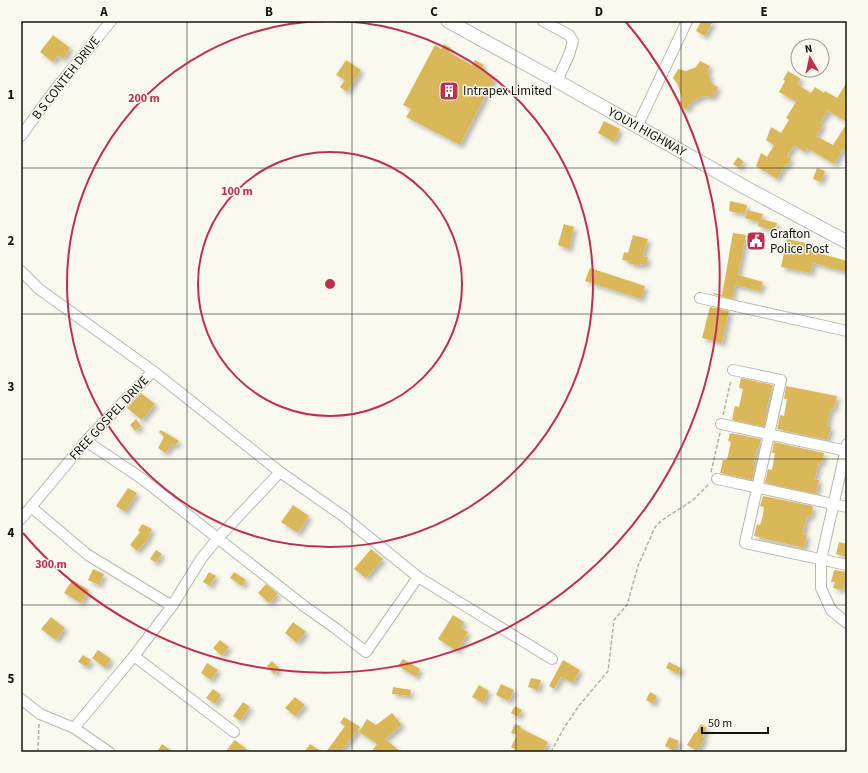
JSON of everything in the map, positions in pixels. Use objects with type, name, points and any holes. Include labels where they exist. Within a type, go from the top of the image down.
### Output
[{"type":"main road","name":"YOUYI HIGHWAY","points":[[448,21],[748,189],[847,242]]},
{"type":"street","name":"B S CONTEH DRIVE","points":[[21,136],[54,91],[111,21]]},
{"type":"street","points":[[543,21],[569,35],[573,41],[569,55],[557,81]]},
{"type":"street","points":[[637,127],[687,21]]},
{"type":"street","name":"FREE GOSPEL DRIVE","points":[[21,271],[39,289],[153,371],[86,441],[21,519]]},
{"type":"street","points":[[700,298],[847,331]]},
{"type":"street","points":[[733,370],[781,380],[745,543],[847,565]]},
{"type":"street","points":[[153,371],[280,472],[343,516],[418,577],[552,659]]},
{"type":"street","points":[[721,424],[846,448],[821,560],[821,588],[831,610],[847,623]]},
{"type":"street","points":[[86,441],[141,478],[304,606],[366,652],[418,577]]},
{"type":"street","points":[[74,728],[134,656],[172,606],[201,559],[218,538],[280,472]]},
{"type":"street","points":[[717,479],[847,507]]},
{"type":"street","points":[[31,507],[88,555],[172,606]]},
{"type":"street","points":[[134,656],[234,732]]},
{"type":"street","points":[[21,699],[40,714],[74,728],[109,752]]},
{"type":"path","points":[[551,752],[574,712],[608,671],[614,620],[627,605],[638,566],[655,527],[661,521],[693,500],[709,484],[717,479]]},
{"type":"path","points":[[38,752],[40,714]]},
{"type":"building","points":[[701,21],[713,21],[705,36],[696,31]]},
{"type":"building","points":[[53,35],[70,48],[63,59],[58,55],[53,62],[40,52]]},
{"type":"building","name":"Intrapex Limited","points":[[444,44],[451,48],[449,52],[472,65],[475,60],[484,65],[481,70],[495,77],[460,145],[406,117],[411,109],[403,105],[435,45],[441,49]]},
{"type":"building","points":[[346,60],[361,70],[347,92],[340,87],[345,80],[336,75]]},
{"type":"building","points":[[700,61],[710,66],[708,71],[711,83],[718,87],[713,97],[703,96],[691,102],[687,110],[679,106],[682,99],[678,85],[673,78],[678,69],[686,71],[696,67]]},
{"type":"building","points":[[788,71],[790,72],[790,78],[801,79],[797,84],[811,93],[815,87],[824,93],[825,91],[837,98],[847,82],[847,122],[828,111],[820,123],[823,125],[816,136],[833,145],[847,123],[847,152],[843,149],[834,164],[807,148],[805,152],[794,145],[787,157],[791,159],[787,166],[785,165],[777,179],[756,166],[761,153],[767,157],[774,145],[766,140],[771,127],[781,133],[789,120],[786,118],[796,102],[779,92],[785,81],[783,80]]},
{"type":"building","points":[[604,121],[620,129],[614,142],[598,133]]},
{"type":"building","points":[[738,157],[744,162],[739,168],[733,164]]},
{"type":"building","points":[[817,168],[825,171],[821,182],[813,179]]},
{"type":"building","points":[[730,201],[747,205],[745,214],[729,211]]},
{"type":"building","points":[[747,210],[763,214],[761,219],[777,223],[775,231],[758,226],[759,222],[745,218]]},
{"type":"building","points":[[564,224],[574,227],[569,249],[558,245]]},
{"type":"building","points":[[733,233],[746,235],[738,275],[763,282],[760,291],[735,285],[732,299],[713,293],[722,295]]},
{"type":"building","points":[[633,235],[648,239],[643,256],[648,257],[646,265],[640,264],[640,266],[628,263],[629,261],[622,260],[624,252],[628,253]]},
{"type":"building","points":[[787,239],[816,245],[815,252],[847,261],[847,272],[813,263],[811,273],[781,267]]},
{"type":"building","points":[[590,268],[645,286],[641,299],[585,281]]},
{"type":"building","points":[[710,307],[729,311],[722,343],[702,338]]},
{"type":"building","points":[[741,378],[773,385],[764,427],[732,420],[735,406],[739,407],[743,389],[739,388]]},
{"type":"building","points":[[786,386],[837,396],[834,409],[831,408],[827,426],[831,427],[827,440],[777,429],[780,415],[784,416],[787,399],[784,399]]},
{"type":"building","points":[[141,393],[155,404],[142,420],[127,408]]},
{"type":"building","points":[[136,419],[141,426],[135,431],[130,425]]},
{"type":"building","points":[[161,430],[179,441],[175,446],[172,444],[166,453],[158,448],[164,437],[159,432]]},
{"type":"building","points":[[730,433],[761,439],[759,448],[757,448],[753,466],[755,466],[752,480],[720,473],[723,460],[727,460],[731,442],[728,441]]},
{"type":"building","points":[[774,442],[824,453],[822,463],[819,462],[815,479],[819,480],[816,494],[765,483],[768,469],[772,470],[775,453],[772,453]]},
{"type":"building","points":[[128,488],[137,493],[125,512],[116,506]]},
{"type":"building","points":[[763,496],[813,506],[811,517],[807,516],[803,534],[807,535],[804,548],[754,536],[757,524],[760,525],[763,515],[764,507],[760,506]]},
{"type":"building","points":[[293,505],[309,516],[298,533],[281,522]]},
{"type":"building","points":[[142,524],[152,529],[147,540],[137,551],[130,545],[140,532],[138,531]]},
{"type":"building","points":[[839,542],[847,544],[847,557],[836,554]]},
{"type":"building","points":[[371,549],[383,559],[366,578],[354,569]]},
{"type":"building","points":[[156,550],[162,554],[156,563],[150,559]]},
{"type":"building","points":[[93,569],[104,574],[99,585],[88,580]]},
{"type":"building","points":[[834,570],[847,572],[847,585],[844,584],[843,590],[833,588],[835,582],[831,582]]},
{"type":"building","points":[[209,572],[216,576],[210,586],[203,582]]},
{"type":"building","points":[[234,572],[246,580],[242,586],[230,578]]},
{"type":"building","points":[[72,580],[89,590],[81,603],[64,593]]},
{"type":"building","points":[[266,584],[278,594],[269,603],[258,593]]},
{"type":"building","points":[[453,615],[464,622],[461,628],[468,632],[457,651],[438,639]]},
{"type":"building","points":[[51,617],[65,628],[56,640],[41,629]]},
{"type":"building","points":[[293,622],[306,632],[297,643],[285,633]]},
{"type":"building","points":[[220,640],[229,647],[222,656],[213,648]]},
{"type":"building","points":[[98,650],[111,659],[105,668],[92,658]]},
{"type":"building","points":[[83,655],[91,660],[87,667],[78,662]]},
{"type":"building","points":[[403,659],[420,669],[416,677],[398,666]]},
{"type":"building","points":[[563,660],[580,670],[573,683],[561,677],[554,689],[549,686]]},
{"type":"building","points":[[272,661],[279,668],[274,674],[267,666]]},
{"type":"building","points":[[669,662],[681,668],[678,674],[666,668]]},
{"type":"building","points":[[207,663],[218,670],[211,680],[201,673]]},
{"type":"building","points":[[531,678],[541,680],[538,690],[528,687]]},
{"type":"building","points":[[501,684],[514,690],[509,701],[496,695]]},
{"type":"building","points":[[479,685],[489,691],[483,703],[472,697]]},
{"type":"building","points":[[393,687],[411,690],[410,696],[392,694]]},
{"type":"building","points":[[213,689],[221,695],[215,704],[206,698]]},
{"type":"building","points":[[650,692],[657,696],[653,704],[646,700]]},
{"type":"building","points":[[295,697],[305,705],[295,716],[285,708]]},
{"type":"building","points":[[243,702],[250,707],[240,721],[233,716]]},
{"type":"building","points":[[515,706],[522,710],[518,717],[511,713]]},
{"type":"building","points":[[392,713],[402,725],[385,739],[401,752],[371,752],[377,744],[359,732],[367,719],[376,725]]},
{"type":"building","points":[[344,717],[360,727],[341,752],[326,752],[345,726],[340,723]]},
{"type":"building","points":[[515,724],[548,742],[543,752],[520,752],[511,747],[517,735],[511,733]]},
{"type":"building","points":[[701,724],[707,728],[702,736],[705,738],[697,751],[687,745]]},
{"type":"building","points":[[669,737],[679,741],[674,751],[665,746]]},
{"type":"building","points":[[235,740],[250,752],[225,752]]},
{"type":"building","points":[[162,744],[173,752],[157,752]]},
{"type":"building","points":[[310,744],[322,752],[304,752]]},
{"type":"place","name":"Intrapex Limited","points":[[449,91]]},
{"type":"place","name":"Grafton Police Post","points":[[756,241]]}]
